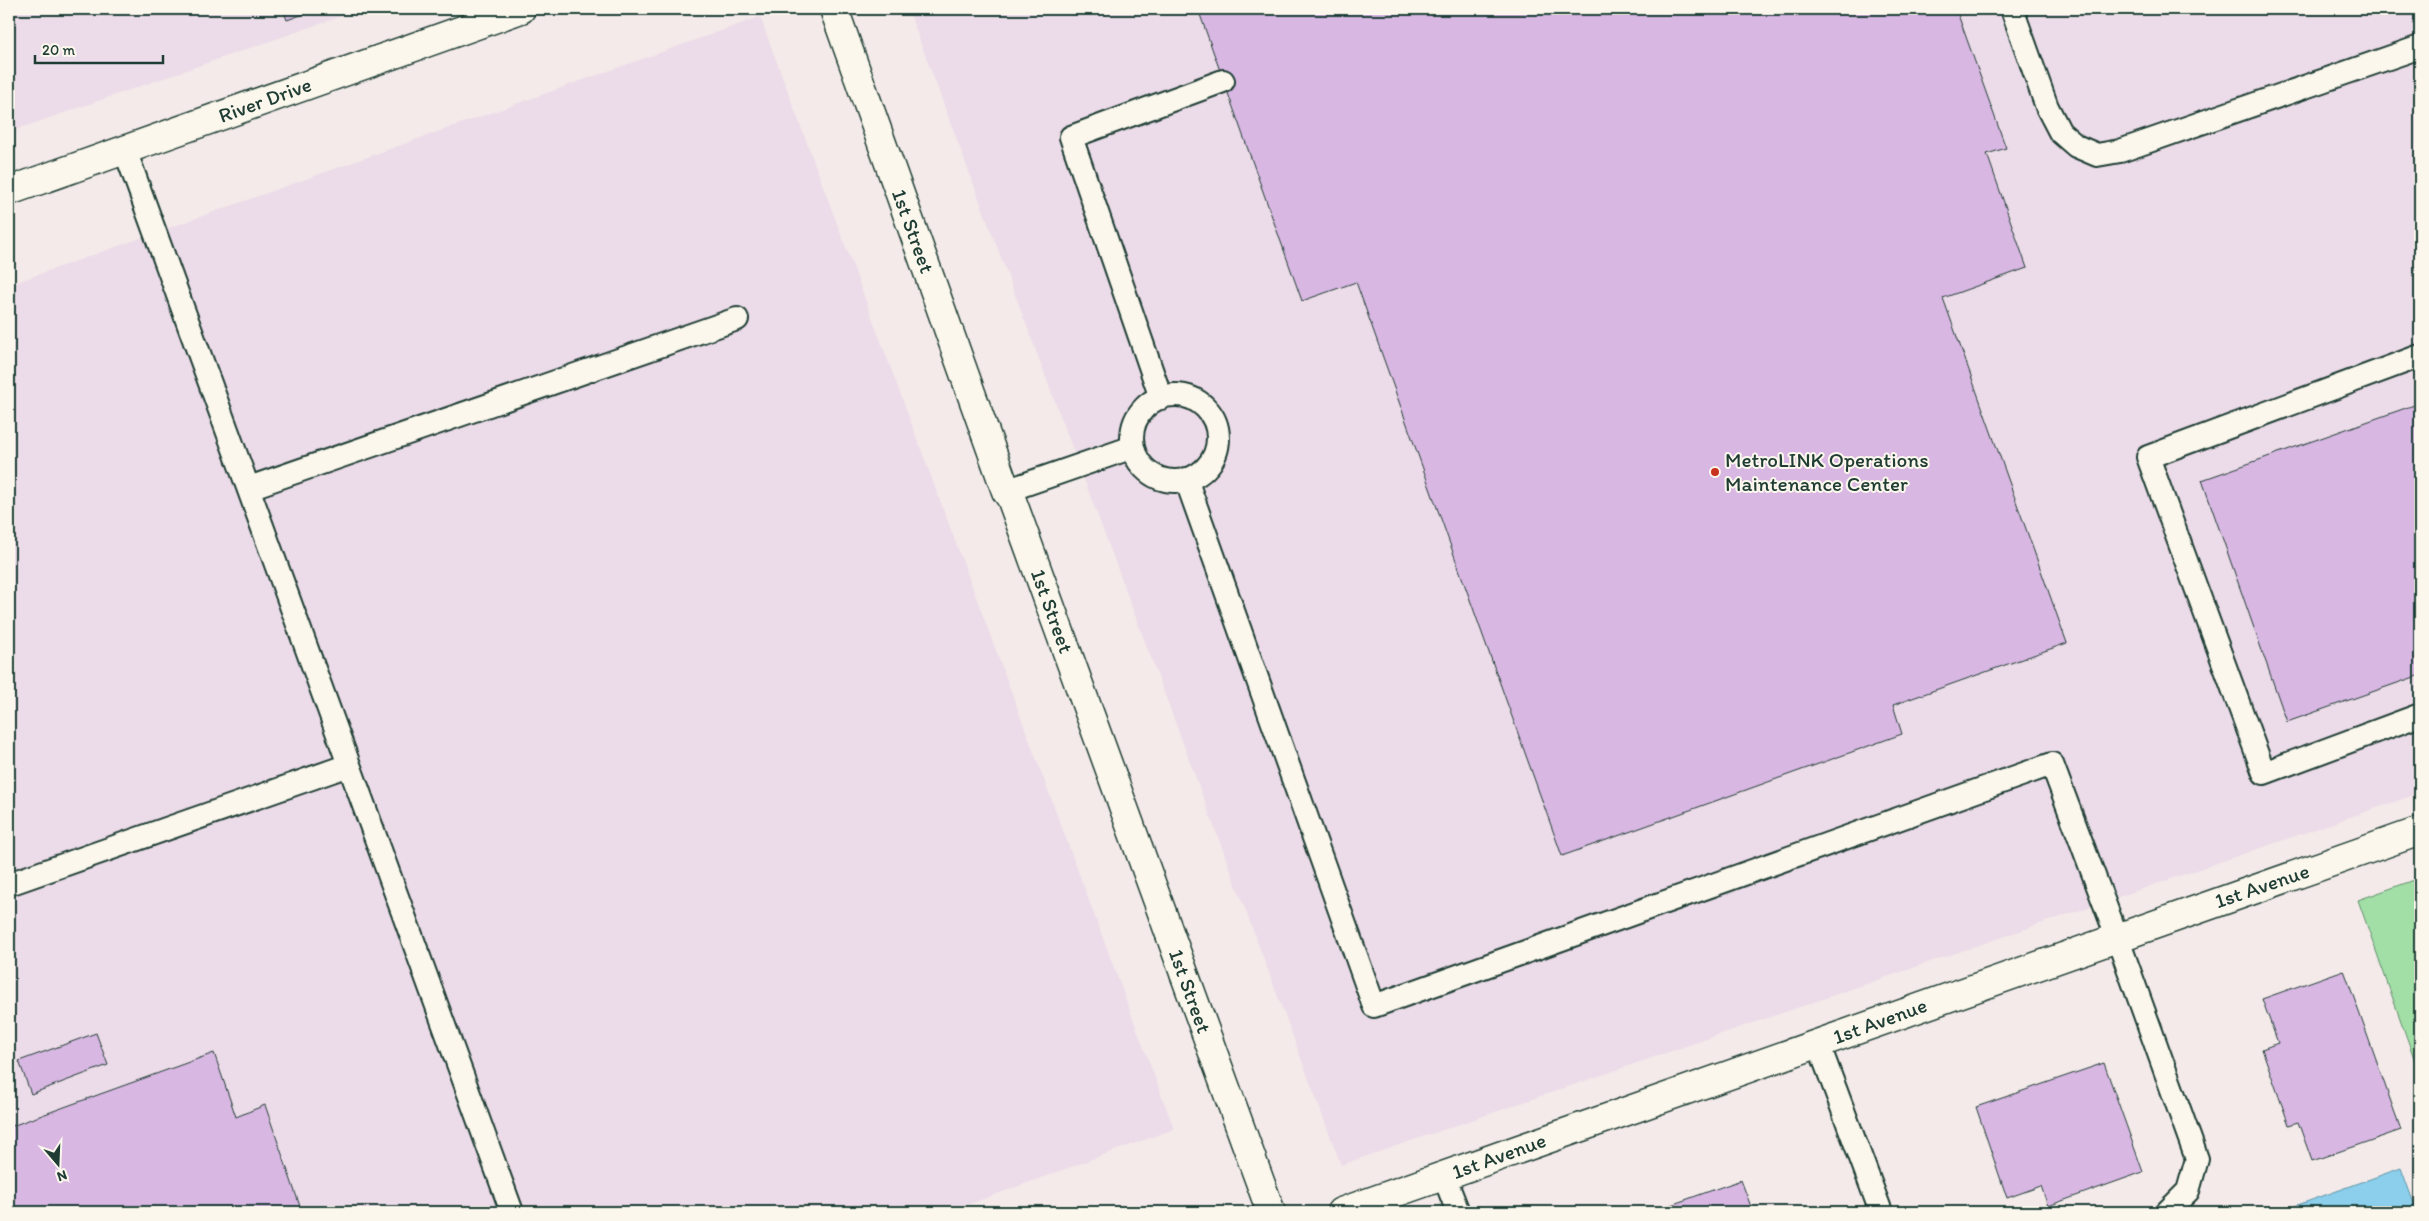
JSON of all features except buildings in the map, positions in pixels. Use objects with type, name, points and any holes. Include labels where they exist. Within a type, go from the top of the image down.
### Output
[{"type":"street","name":"River Drive","points":[[9,191],[521,9]]},
{"type":"street","name":"1st Street","points":[[834,9],[1006,491],[1014,508],[1271,1212]]},
{"type":"street","name":"1st Avenue","points":[[1341,1212],[2420,831]]},
{"type":"lane","points":[[2012,9],[2047,107],[2060,132],[2076,146],[2098,155],[2120,151],[2420,47]]},
{"type":"lane","points":[[1160,398],[1071,137],[1223,81]]},
{"type":"lane","points":[[125,150],[512,1212]]},
{"type":"lane","points":[[249,488],[737,319]]},
{"type":"lane","points":[[2420,356],[2148,457],[2264,773],[2420,715]]},
{"type":"lane","points":[[1173,394],[1189,397],[1208,409],[1217,425],[1218,444],[1210,463],[1194,477],[1168,480],[1148,472],[1139,461],[1133,447],[1132,437],[1138,416],[1151,402],[1173,394]]},
{"type":"lane","points":[[1006,491],[1133,447]]},
{"type":"lane","points":[[1186,479],[1374,1006],[2052,764],[2197,1159],[2188,1191],[2167,1212]]},
{"type":"lane","points":[[9,884],[349,765]]},
{"type":"lane","points":[[1818,1043],[1881,1212]]},
{"type":"lane","points":[[1444,1176],[1458,1212]]},
{"type":"shaded area","points":[[9,9],[362,9],[9,132]]},
{"type":"shaded area","points":[[908,9],[2420,9],[2420,793],[1341,1165]]},
{"type":"shaded area","points":[[760,17],[1174,1129],[948,1212],[9,1212],[9,285]]},
{"type":"green space","points":[[2420,878],[2420,1075],[2358,900]]},
{"type":"water","points":[[2401,1168],[2417,1212],[2278,1212]]},
{"type":"place","name":"MetroLINK Operations Maintenance Center","points":[[1715,472]]}]
